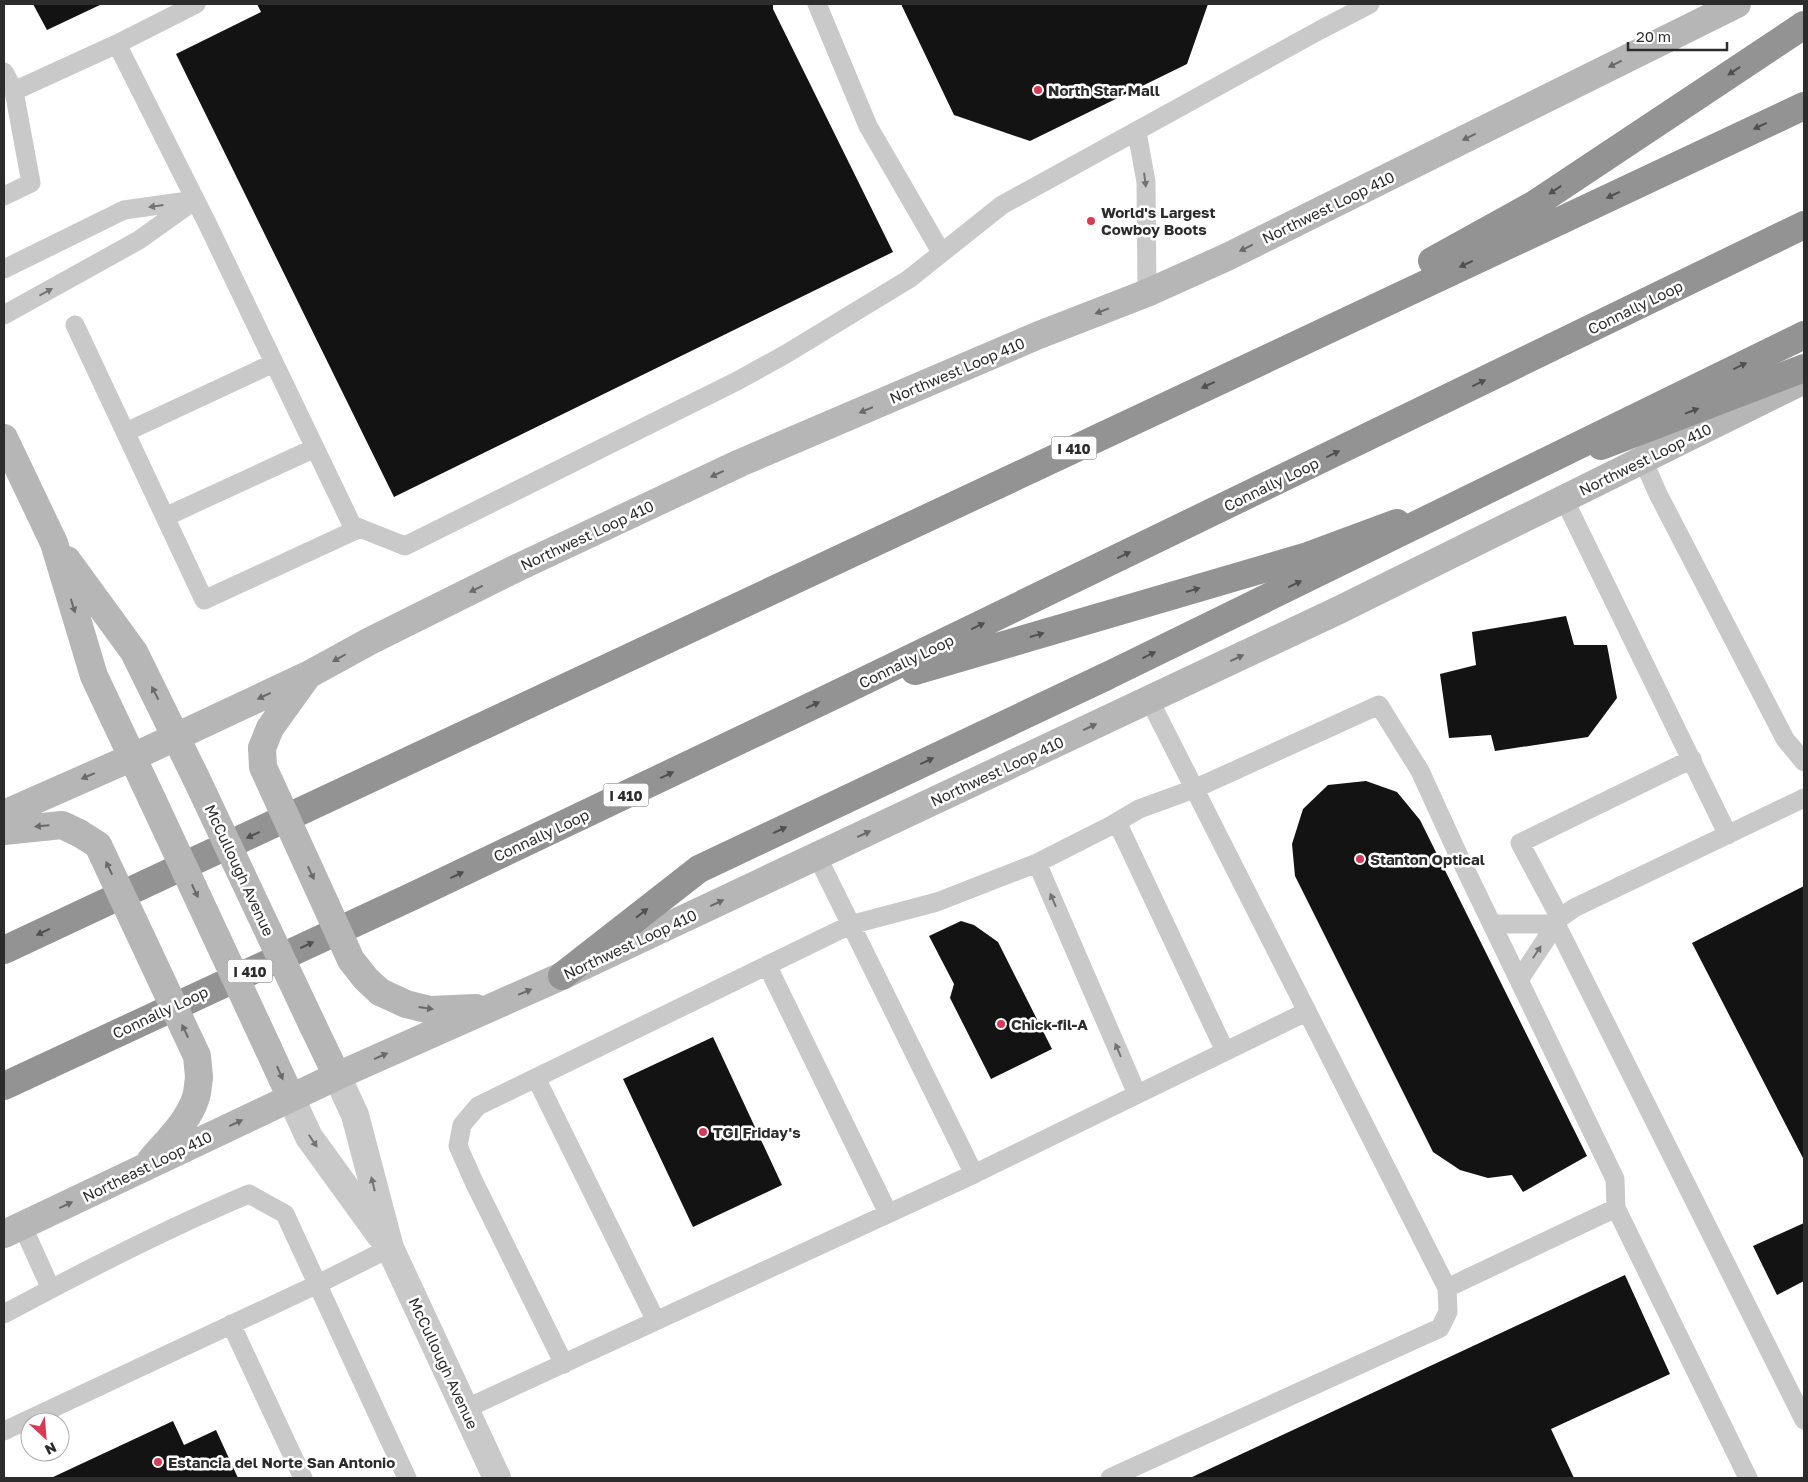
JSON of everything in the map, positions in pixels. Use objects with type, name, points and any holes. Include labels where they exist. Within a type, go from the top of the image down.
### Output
[{"type":"highway","points":[[1235,372],[1535,204],[1804,25]]},
{"type":"highway","name":"I 410","points":[[4,950],[354,788],[1804,106]]},
{"type":"highway","name":"Connally Loop","points":[[4,1086],[413,896],[839,693],[1804,225]]},
{"type":"highway","points":[[562,976],[699,869],[1105,677],[1804,335]]},
{"type":"highway","points":[[839,693],[1308,556],[1804,368]]},
{"type":"highway","points":[[4,1104],[88,1046]]},
{"type":"main road","name":"Northwest Loop 410","points":[[177,736],[308,675],[370,641],[484,585],[740,463],[1039,335],[1147,293],[1227,258],[1729,5]]},
{"type":"main road","name":"Northwest Loop 410","points":[[291,1098],[489,1007],[562,976],[1339,610],[1804,380]]},
{"type":"main road","name":"McCullough Avenue","points":[[4,438],[54,543],[94,676],[291,1098]]},
{"type":"main road","name":"McCullough Avenue","points":[[54,543],[134,652],[177,736],[337,1076]]},
{"type":"main road","points":[[308,675],[270,728],[262,748],[263,767],[351,960],[366,979],[380,992],[406,1004],[430,1010],[489,1007]]},
{"type":"main road","points":[[4,814],[177,736]]},
{"type":"main road","points":[[4,831],[62,825],[98,845],[197,1056],[199,1077],[196,1097],[189,1112],[145,1167]]},
{"type":"main road","name":"Northeast Loop 410","points":[[13,1230],[291,1098]]},
{"type":"street","name":"McCullough Avenue","points":[[337,1076],[355,1115],[390,1248],[497,1478]]},
{"type":"street","name":"McCullough Avenue","points":[[291,1098],[310,1137],[390,1248]]},
{"type":"lane","points":[[14,91],[117,44],[196,4]]},
{"type":"lane","points":[[817,4],[868,126],[941,252]]},
{"type":"lane","points":[[117,44],[195,200],[352,525],[405,546],[738,381],[909,279],[1002,206],[1137,132],[1345,10],[1370,4]]},
{"type":"lane","points":[[4,72],[14,91],[31,182],[4,196]]},
{"type":"lane","points":[[1137,132],[1146,182],[1147,293]]},
{"type":"lane","points":[[4,269],[124,210],[195,200]]},
{"type":"lane","points":[[4,315],[139,240],[195,200]]},
{"type":"lane","points":[[75,324],[204,600],[360,528]]},
{"type":"lane","points":[[126,432],[274,363]]},
{"type":"lane","points":[[165,517],[315,448]]},
{"type":"lane","points":[[1643,460],[1658,494],[1785,739],[1804,762]]},
{"type":"lane","points":[[1564,498],[1728,834]]},
{"type":"lane","points":[[1110,1478],[1440,1328],[1448,1312],[1447,1288],[1149,699]]},
{"type":"lane","points":[[564,1364],[458,1146],[462,1125],[478,1106],[850,925],[938,902],[1037,862],[1139,809],[1194,788],[1379,706],[1420,771],[1456,852],[1615,1179],[1616,1208],[1748,1478]]},
{"type":"lane","points":[[1692,760],[1520,843],[1804,1420]]},
{"type":"lane","points":[[1519,980],[1558,921],[1574,908],[1804,798]]},
{"type":"lane","points":[[1117,822],[1225,1051]]},
{"type":"lane","points":[[817,856],[974,1174]]},
{"type":"lane","points":[[1037,862],[1137,1094]]},
{"type":"lane","points":[[1492,924],[1558,921]]},
{"type":"lane","points":[[767,965],[888,1213]]},
{"type":"lane","points":[[465,1409],[974,1174],[1306,1012]]},
{"type":"lane","points":[[536,1078],[656,1321]]},
{"type":"lane","points":[[4,1314],[50,1288],[207,1211],[249,1194],[285,1214],[407,1478]]},
{"type":"lane","points":[[1447,1288],[1616,1208]]},
{"type":"lane","points":[[13,1230],[50,1288]]},
{"type":"lane","points":[[4,1430],[318,1284],[390,1248]]},
{"type":"lane","points":[[231,1324],[303,1478]]},
{"type":"building","points":[[33,4],[102,4],[47,30]]},
{"type":"building","points":[[257,4],[773,4],[773,9],[893,252],[394,497],[176,54],[261,12]]},
{"type":"building","name":"North Star Mall","points":[[901,4],[1208,4],[1187,64],[1030,141],[954,115]]},
{"type":"building","points":[[1566,616],[1574,645],[1607,645],[1617,698],[1588,737],[1495,751],[1491,735],[1449,738],[1440,674],[1476,665],[1472,632]]},
{"type":"building","points":[[1366,781],[1397,792],[1420,820],[1587,1156],[1523,1192],[1512,1175],[1488,1178],[1460,1170],[1433,1152],[1295,876],[1292,844],[1303,809],[1328,785]]},
{"type":"building","points":[[1804,886],[1804,1160],[1692,943]]},
{"type":"building","name":"Chick-fil-A","points":[[961,921],[974,925],[998,942],[1052,1049],[991,1079],[950,998],[954,984],[929,936]]},
{"type":"building","name":"TGI Friday's","points":[[713,1037],[782,1185],[693,1227],[623,1079]]},
{"type":"building","points":[[1804,1223],[1804,1281],[1777,1295],[1753,1246]]},
{"type":"building","points":[[1625,1275],[1670,1374],[1551,1429],[1574,1478],[1190,1478]]},
{"type":"building","name":"Estancia del Norte San Antonio","points":[[173,1421],[184,1445],[216,1430],[238,1478],[51,1478]]},
{"type":"place","name":"North Star Mall","points":[[1038,90]]},
{"type":"place","name":"World's Largest Cowboy Boots","points":[[1091,221]]},
{"type":"place","name":"Stanton Optical","points":[[1360,859]]},
{"type":"place","name":"Chick-fil-A","points":[[1001,1024]]},
{"type":"place","name":"TGI Friday's","points":[[703,1132]]},
{"type":"place","name":"Estancia del Norte San Antonio","points":[[158,1462]]}]
